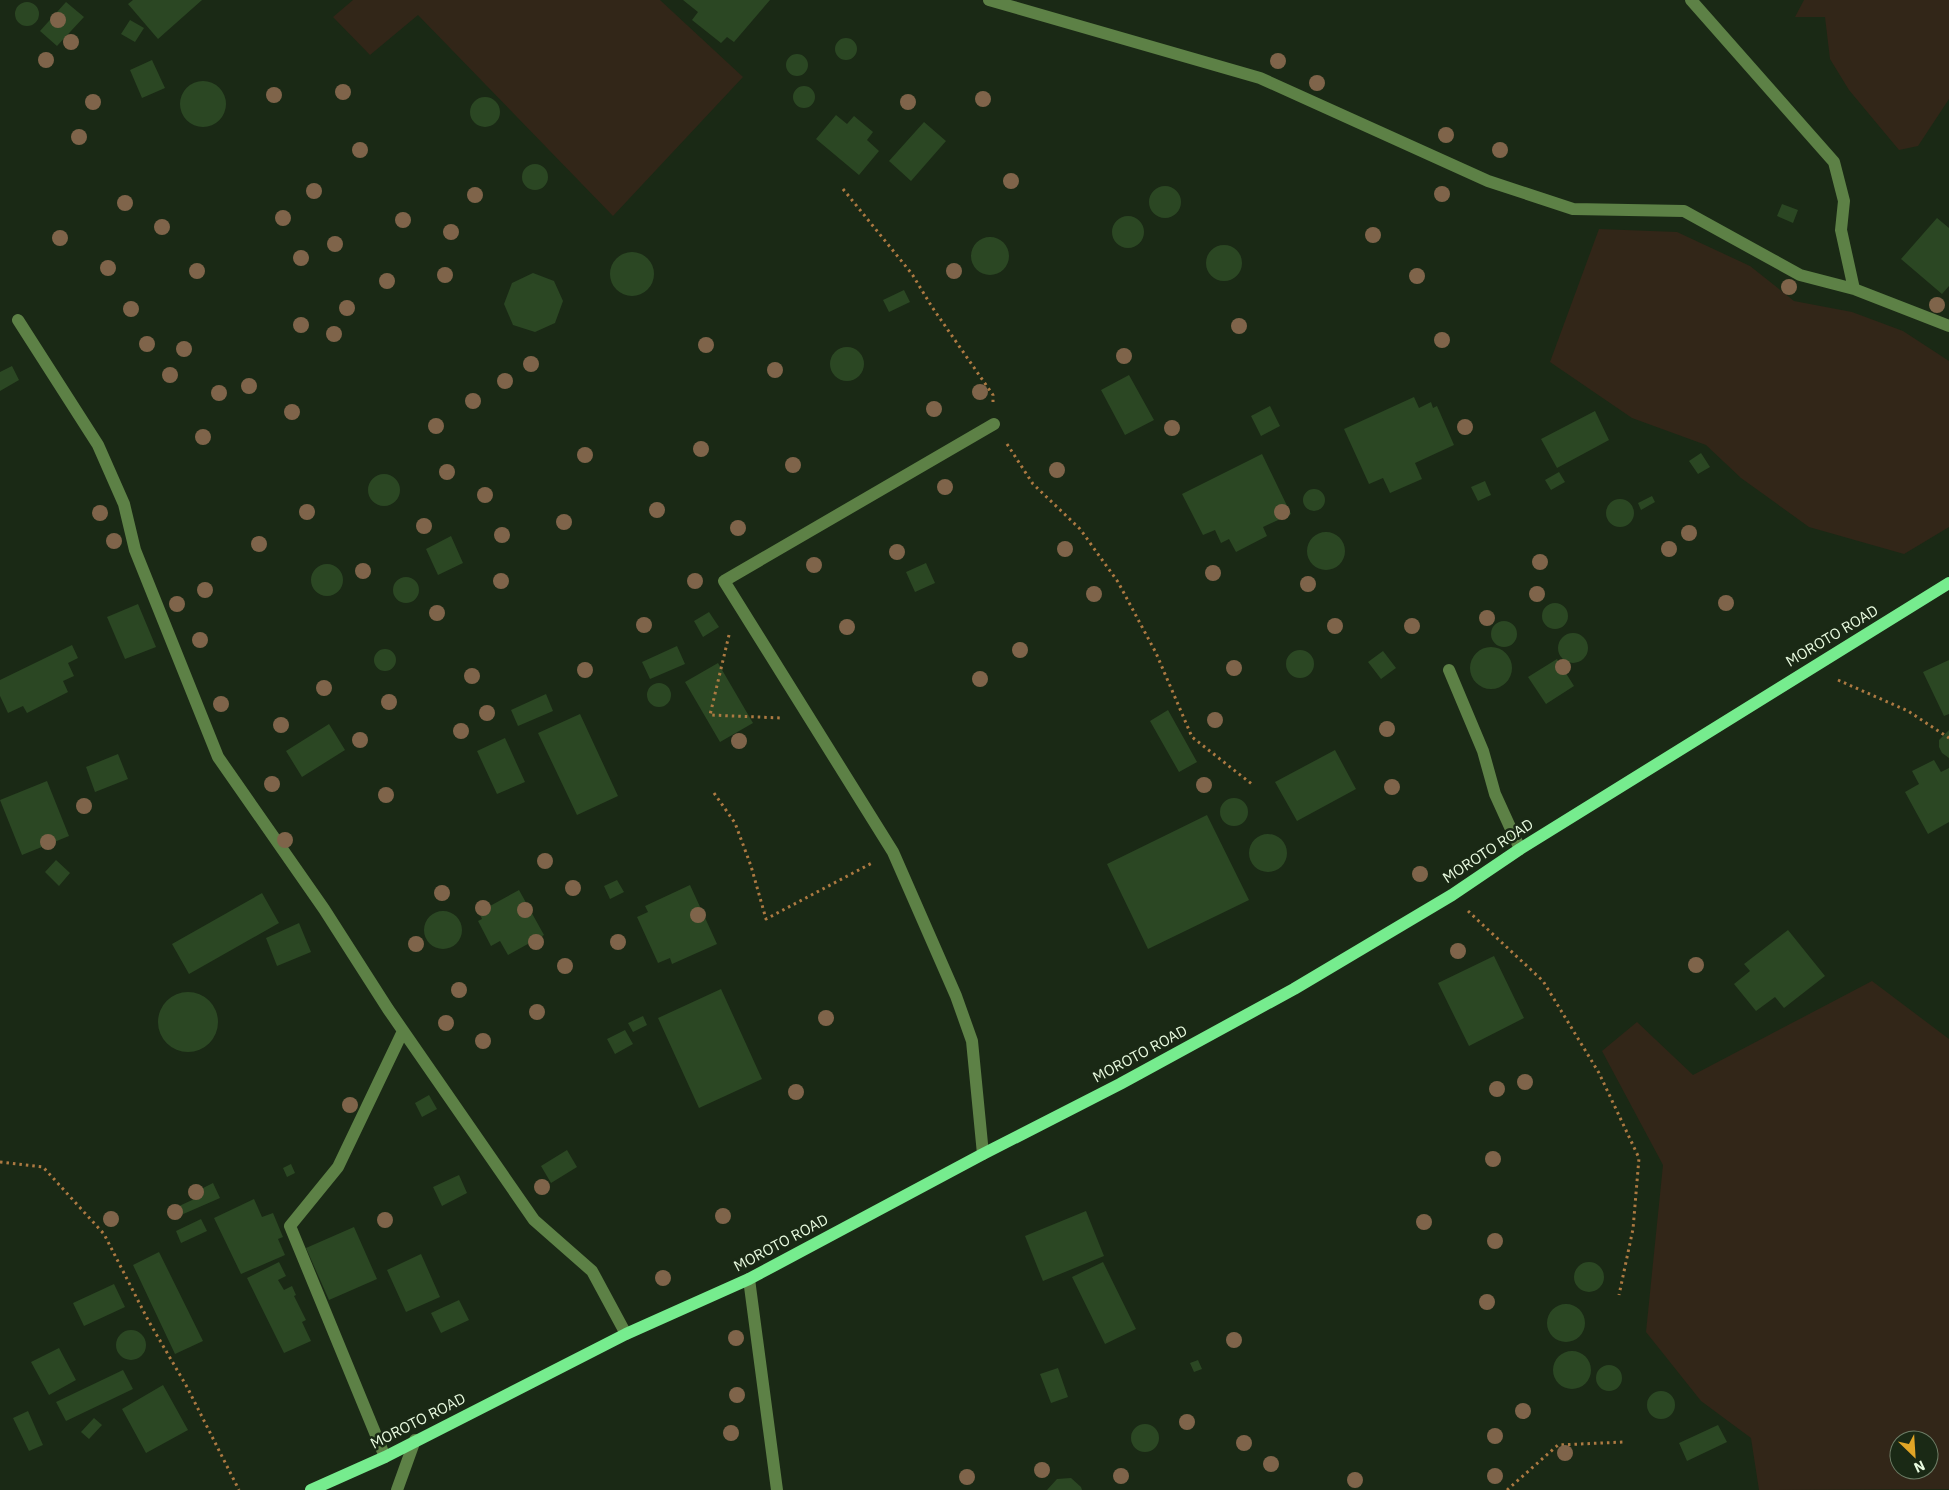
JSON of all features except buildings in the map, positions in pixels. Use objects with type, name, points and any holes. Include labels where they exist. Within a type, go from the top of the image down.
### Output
[{"type":"main road","name":"MOROTO ROAD","points":[[311,1490],[385,1457],[415,1440],[626,1334],[749,1279],[983,1154],[1120,1084],[1294,989],[1452,895],[1520,849],[1949,583]]},
{"type":"street","points":[[990,0],[1260,78],[1488,181],[1573,208],[1684,211],[1800,275],[1854,289],[1949,326]]},
{"type":"street","points":[[1692,0],[1834,162],[1844,201],[1841,230],[1854,289]]},
{"type":"street","points":[[18,320],[98,444],[124,504],[135,550],[218,757],[324,909],[404,1031],[534,1220],[592,1270],[626,1334]]},
{"type":"street","points":[[983,1154],[972,1041],[956,996],[893,852],[724,581],[994,424]]},
{"type":"street","points":[[1449,670],[1483,751],[1495,794],[1520,849]]},
{"type":"street","points":[[385,1457],[290,1226],[338,1167],[404,1031]]},
{"type":"street","points":[[749,1279],[777,1490]]},
{"type":"street","points":[[397,1490],[415,1440]]},
{"type":"path","points":[[843,189],[912,274],[932,307],[993,395],[994,424],[1033,484],[1080,529],[1118,582],[1156,653],[1192,737],[1253,785]]},
{"type":"path","points":[[737,601],[710,715],[810,719]]},
{"type":"path","points":[[1810,668],[1908,711],[1949,738]]},
{"type":"path","points":[[714,793],[735,823],[751,866],[766,920],[893,852]]},
{"type":"path","points":[[1452,895],[1543,981],[1599,1073],[1639,1158],[1633,1229],[1619,1295]]},
{"type":"path","points":[[0,1162],[43,1167],[104,1234],[148,1320],[187,1387],[239,1490]]},
{"type":"path","points":[[1507,1490],[1558,1445],[1624,1442]]},
{"type":"shaded area","points":[[353,0],[660,0],[743,77],[613,216],[418,15],[370,55],[333,17]]},
{"type":"shaded area","points":[[1804,0],[1949,0],[1949,99],[1918,146],[1899,150],[1849,90],[1830,59],[1825,17],[1795,17]]},
{"type":"shaded area","points":[[1599,229],[1677,232],[1750,266],[1794,301],[1852,312],[1903,331],[1949,361],[1949,527],[1904,554],[1809,527],[1741,478],[1706,445],[1632,418],[1550,362]]},
{"type":"shaded area","points":[[1872,981],[1949,1039],[1949,1489],[1759,1490],[1751,1438],[1701,1401],[1646,1332],[1663,1165],[1602,1051],[1637,1022],[1693,1075]]}]
